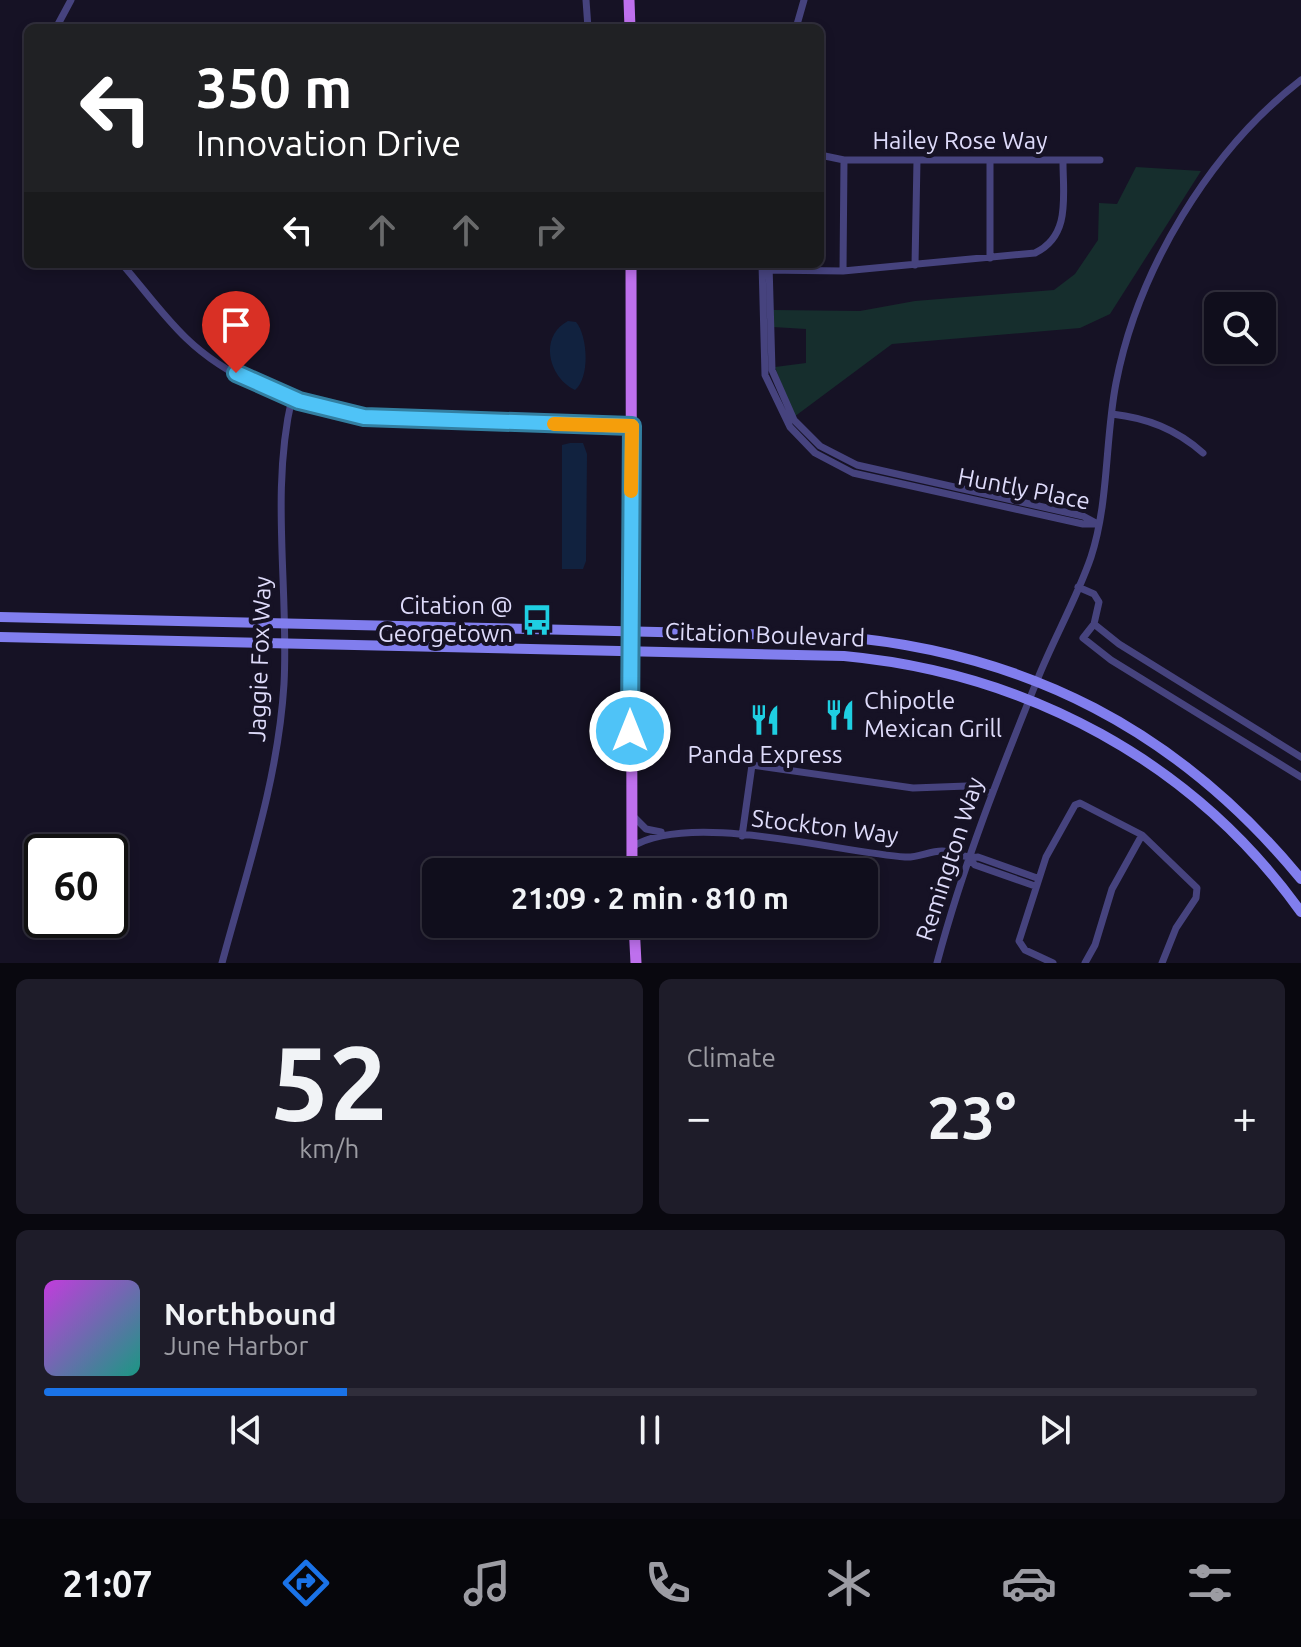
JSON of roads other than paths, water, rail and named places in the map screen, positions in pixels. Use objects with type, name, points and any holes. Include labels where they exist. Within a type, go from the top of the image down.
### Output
[{"type":"main road","points":[[629,0],[630,24]]},
{"type":"main road","points":[[631,268],[632,858]]},
{"type":"main road","name":"Citation Boulevard","points":[[0,617],[868,639],[947,651],[1037,680],[1106,713],[1181,761],[1252,822],[1301,879]]},
{"type":"main road","name":"Citation Boulevard","points":[[0,637],[630,649],[877,659],[934,668],[1031,698],[1107,736],[1179,784],[1241,840],[1301,912]]},
{"type":"main road","points":[[635,938],[636,963]]},
{"type":"street","points":[[58,24],[71,0]]},
{"type":"street","points":[[586,0],[588,24]]},
{"type":"street","points":[[797,24],[804,0]]},
{"type":"street","name":"Remington Way","points":[[937,963],[991,793],[1090,559],[1127,334],[1164,244],[1219,164],[1282,94],[1301,80]]},
{"type":"street","name":"Hailey Rose Way","points":[[824,156],[844,160],[1100,160]]},
{"type":"street","points":[[843,271],[844,160]]},
{"type":"street","points":[[915,265],[917,160]]},
{"type":"street","points":[[990,161],[990,258]]},
{"type":"street","points":[[784,268],[843,271],[1035,253],[1058,236],[1063,222],[1063,162]]},
{"type":"street","points":[[125,268],[187,339],[236,373],[292,398],[343,414],[391,420],[632,426]]},
{"type":"street","name":"Huntly Place","points":[[765,268],[765,375],[790,427],[815,453],[832,464],[864,476],[1083,524],[1098,524]]},
{"type":"street","name":"Jaggie Fox Way","points":[[222,963],[274,773],[285,643],[283,451],[292,398]]},
{"type":"street","points":[[1112,414],[1154,423],[1190,441],[1203,453]]},
{"type":"street","points":[[1078,587],[1094,594],[1099,602],[1094,624],[1083,638],[1111,660],[1301,777]]},
{"type":"street","points":[[1094,624],[1119,644],[1301,757]]},
{"type":"street","points":[[1173,698],[1183,682]]},
{"type":"street","points":[[742,836],[752,765],[913,788],[967,786],[991,793]]},
{"type":"street","points":[[1053,963],[1019,945],[1036,882],[1078,803],[1142,835],[1198,890],[1176,928],[1162,963]]},
{"type":"street","name":"Stockton Way","points":[[630,813],[646,829],[675,834]]},
{"type":"street","name":"Stockton Way","points":[[632,847],[653,836],[675,834],[742,836],[911,858],[943,851],[969,859],[975,865],[1036,882]]},
{"type":"street","points":[[1085,963],[1095,945],[1112,889],[1142,835]]},
{"type":"water","points":[[568,321],[576,322],[580,328],[585,347],[583,376],[575,390],[559,376],[550,357],[553,337]]},
{"type":"water","points":[[583,443],[587,454],[586,561],[583,569],[562,569],[562,445]]},
{"type":"place","name":"Citation @ Georgetown","points":[[537,620]]},
{"type":"place","name":"Chipotle Mexican Grill","points":[[840,715]]},
{"type":"place","name":"Panda Express","points":[[765,720]]}]
